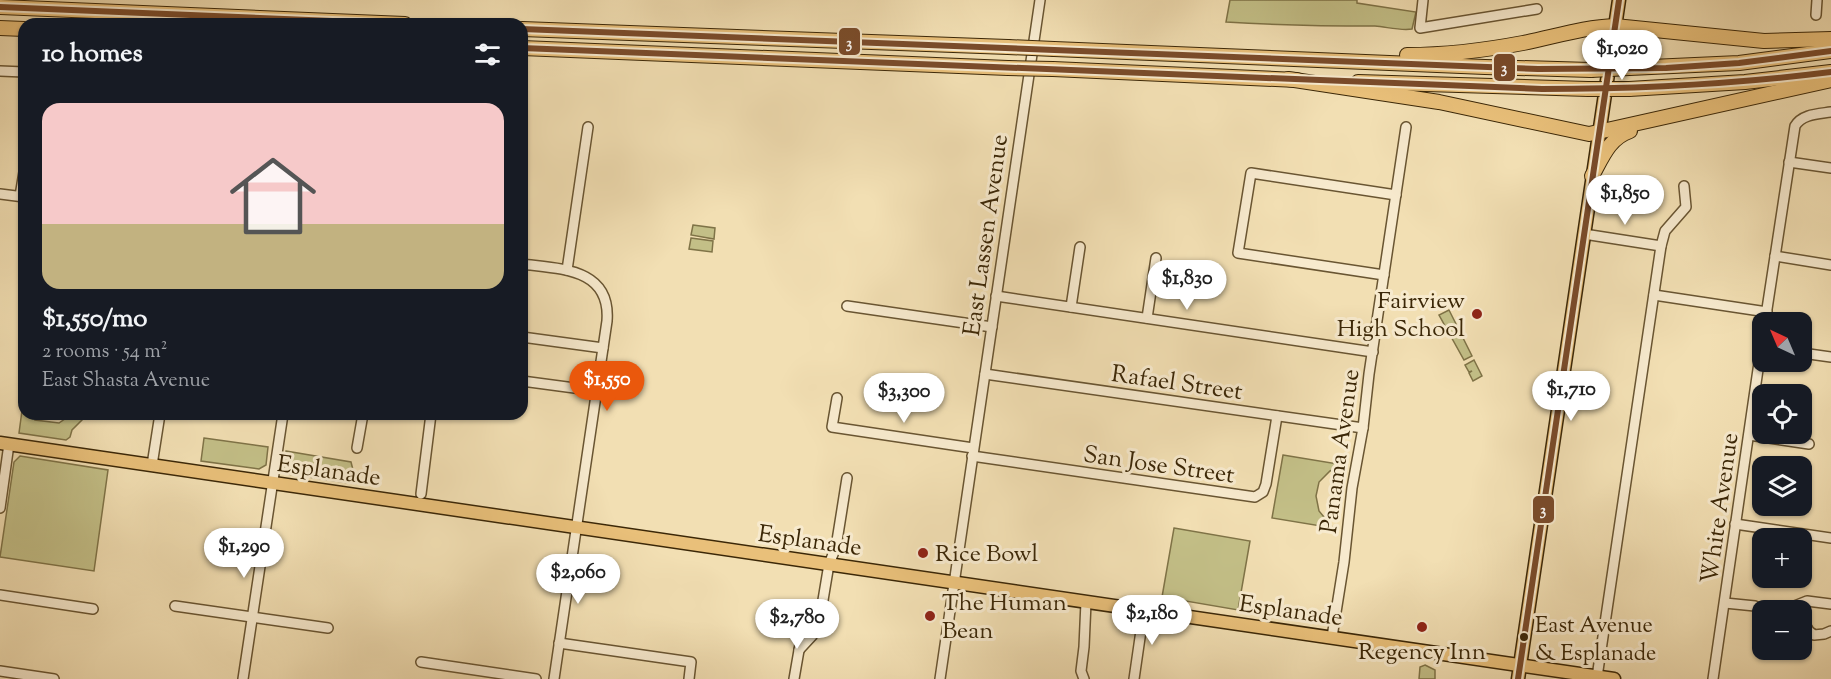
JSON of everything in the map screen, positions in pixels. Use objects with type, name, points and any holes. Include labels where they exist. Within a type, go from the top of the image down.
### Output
[{"type":"highway","points":[[0,7],[262,18]]},
{"type":"highway","points":[[1325,60],[1333,56],[1424,55],[1462,52],[1522,44],[1615,26],[1764,41],[1831,39]]},
{"type":"highway","points":[[0,28],[18,29]]},
{"type":"highway","points":[[528,29],[1485,67],[1591,69],[1739,63],[1831,51]]},
{"type":"highway","points":[[528,48],[1587,90],[1745,82],[1831,72]]},
{"type":"highway","points":[[1288,79],[1439,102],[1589,134],[1831,80]]},
{"type":"highway","points":[[1593,176],[1610,145],[1618,136],[1695,111]]},
{"type":"main road","points":[[1518,679],[1619,0]]},
{"type":"main road","name":"Esplanade","points":[[4,444],[1614,679]]},
{"type":"street","name":"East Lassen Avenue","points":[[940,679],[1040,0]]},
{"type":"street","points":[[1423,0],[1420,28],[1537,9]]},
{"type":"street","points":[[1816,15],[1817,0]]},
{"type":"street","points":[[0,71],[18,72]]},
{"type":"street","points":[[1654,295],[1767,312],[1794,129],[1796,123],[1805,117],[1831,112]]},
{"type":"street","points":[[567,270],[588,127]]},
{"type":"street","name":"Panama Avenue","points":[[1332,638],[1344,562],[1352,488],[1363,428],[1407,127]]},
{"type":"street","points":[[1789,162],[1831,168]]},
{"type":"street","points":[[1384,275],[1238,253],[1251,173],[1396,195]]},
{"type":"street","points":[[1597,677],[1661,246],[1665,231],[1686,207],[1684,186]]},
{"type":"street","points":[[0,194],[18,196]]},
{"type":"street","points":[[1584,234],[1661,246]]},
{"type":"street","points":[[1071,307],[1080,247]]},
{"type":"street","points":[[1775,256],[1831,265]]},
{"type":"street","points":[[1147,318],[1156,258]]},
{"type":"street","points":[[528,265],[567,270],[588,277],[601,291],[608,310],[554,679]]},
{"type":"street","points":[[996,296],[1373,352]]},
{"type":"street","points":[[847,306],[992,327]]},
{"type":"street","points":[[528,338],[603,348]]},
{"type":"street","points":[[1812,354],[1831,357]]},
{"type":"street","name":"White Avenue","points":[[1713,679],[1758,372]]},
{"type":"street","name":"Rafael Street","points":[[985,374],[1363,428]]},
{"type":"street","points":[[528,382],[597,391]]},
{"type":"street","points":[[837,398],[832,427],[973,452]]},
{"type":"street","name":"San Jose Street","points":[[973,452],[1255,497],[1263,492],[1266,484],[1276,416]]},
{"type":"street","points":[[152,465],[159,420]]},
{"type":"street","points":[[243,679],[282,420]]},
{"type":"street","points":[[357,448],[362,420]]},
{"type":"street","points":[[421,494],[430,420]]},
{"type":"street","points":[[0,508],[4,444]]},
{"type":"street","points":[[794,679],[799,650],[822,606],[829,564],[836,547],[847,478]]},
{"type":"street","points":[[1735,524],[1831,538]]},
{"type":"street","points":[[0,595],[93,609]]},
{"type":"street","points":[[1084,679],[1081,671],[1086,602]]},
{"type":"street","points":[[1812,602],[1831,604]]},
{"type":"street","points":[[1725,603],[1752,606]]},
{"type":"street","points":[[176,606],[328,628]]},
{"type":"street","points":[[1134,679],[1144,610]]},
{"type":"street","points":[[1812,633],[1824,634],[1831,631]]},
{"type":"street","points":[[559,642],[692,662],[689,679]]},
{"type":"street","points":[[421,662],[536,679]]},
{"type":"street","points":[[0,671],[19,676],[54,679]]},
{"type":"shaded area","points":[[1230,0],[1357,0],[1357,3],[1416,12],[1412,29],[1226,22]]},
{"type":"shaded area","points":[[693,225],[715,228],[714,239],[691,235]]},
{"type":"shaded area","points":[[691,238],[713,241],[712,252],[689,249]]},
{"type":"shaded area","points":[[1449,310],[1472,356],[1464,360],[1439,315]]},
{"type":"shaded area","points":[[1474,360],[1482,376],[1473,381],[1469,373],[1472,371],[1469,372],[1465,365]]},
{"type":"shaded area","points":[[21,420],[59,423],[63,420],[82,420],[66,440],[19,433]]},
{"type":"shaded area","points":[[204,438],[268,447],[266,465],[259,469],[201,461]]},
{"type":"shaded area","points":[[286,451],[351,462],[356,482],[349,483],[288,474],[284,468]]},
{"type":"shaded area","points":[[1283,455],[1344,465],[1330,471],[1319,482],[1316,496],[1319,511],[1333,528],[1272,518]]},
{"type":"shaded area","points":[[20,456],[108,470],[94,571],[0,557],[14,462]]},
{"type":"shaded area","points":[[1174,528],[1250,541],[1238,610],[1162,597]]},
{"type":"shaded area","points":[[1425,665],[1435,670],[1435,679],[1419,679],[1420,667]]},
{"type":"transit line","name":"3","points":[[1518,679],[1619,0]]},
{"type":"transit line","name":"3","points":[[0,7],[262,18]]},
{"type":"transit line","name":"3","points":[[528,29],[1538,69],[1666,68],[1739,63],[1831,51]]},
{"type":"transit line","name":"3","points":[[528,48],[1542,89],[1687,85],[1831,72]]},
{"type":"place","name":"Fairview High School","points":[[1477,314]]},
{"type":"place","name":"Rice Bowl","points":[[923,553]]},
{"type":"place","name":"The Human Bean","points":[[930,616]]},
{"type":"place","name":"Regency Inn","points":[[1422,627]]},
{"type":"place","name":"East Avenue & Esplanade","points":[[1524,637]]}]
